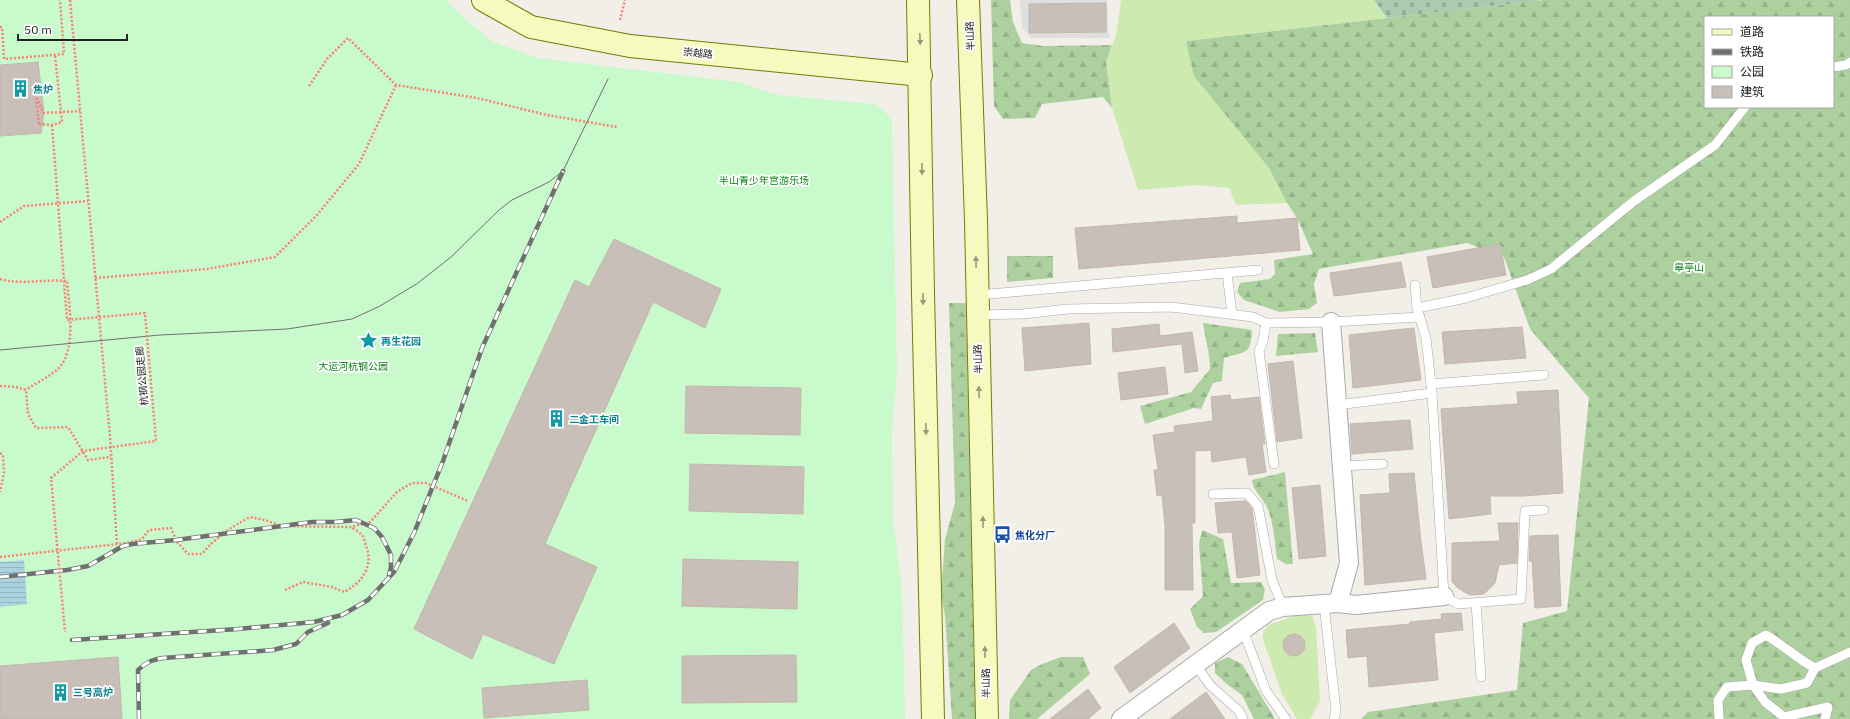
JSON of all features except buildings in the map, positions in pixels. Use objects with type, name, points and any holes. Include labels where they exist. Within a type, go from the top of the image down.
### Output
[{"type":"main road","name":"崇越路","points":[[483,0],[531,27],[630,46],[921,76]]},
{"type":"main road","points":[[918,0],[921,76],[923,293],[933,719]]},
{"type":"main road","name":"半山路","points":[[968,0],[987,719]]},
{"type":"street","points":[[1331,322],[1349,563],[1331,604]]},
{"type":"street","points":[[1121,719],[1269,611],[1283,607],[1331,604],[1356,605],[1444,596]]},
{"type":"lane","points":[[1834,67],[1846,65],[1850,62]]},
{"type":"lane","points":[[977,305],[1023,314],[1068,309],[1163,307],[1253,317],[1266,323],[1331,322],[1418,312],[1520,283],[1551,269],[1634,201],[1715,145],[1744,108]]},
{"type":"lane","points":[[977,305],[1258,270]]},
{"type":"lane","points":[[1227,273],[1232,314]]},
{"type":"lane","points":[[1415,285],[1418,312],[1426,338],[1431,389],[1444,596],[1458,604],[1521,599],[1525,511],[1544,510]]},
{"type":"lane","points":[[1266,323],[1263,341],[1259,351],[1274,464]]},
{"type":"lane","points":[[1337,405],[1431,389],[1544,375]]},
{"type":"lane","points":[[1342,466],[1383,464]]},
{"type":"lane","points":[[1213,494],[1246,493],[1258,506],[1272,580],[1283,607]]},
{"type":"lane","points":[[1476,603],[1481,677]]},
{"type":"lane","points":[[1331,604],[1336,710],[1334,719]]},
{"type":"lane","points":[[1243,630],[1266,691],[1286,719]]},
{"type":"lane","points":[[1815,668],[1801,661],[1780,643],[1766,635],[1752,643],[1746,660],[1753,684],[1765,702],[1784,717],[1828,707],[1825,719]]},
{"type":"lane","points":[[1719,719],[1718,700],[1727,687],[1753,684],[1781,689],[1807,684],[1815,668],[1850,652]]},
{"type":"lane","points":[[1195,664],[1210,685],[1239,712],[1243,719]]},
{"type":"path","points":[[0,27],[2,27],[4,59],[64,54],[60,0]]},
{"type":"path","points":[[70,0],[89,201],[117,544]]},
{"type":"path","points":[[620,20],[625,0]]},
{"type":"path","points":[[309,86],[327,59],[348,38],[396,85],[477,98],[547,115],[617,127]]},
{"type":"path","points":[[55,55],[62,122],[52,125],[39,124],[36,97],[44,113],[80,111]]},
{"type":"path","points":[[95,278],[207,269],[275,257],[317,215],[359,164],[396,85]]},
{"type":"path","name":"杭钢公园走廊","points":[[52,125],[67,320],[145,313],[156,441],[83,451],[51,478],[66,632]]},
{"type":"path","points":[[0,222],[24,206],[89,201]]},
{"type":"path","points":[[0,279],[10,282],[51,279],[68,281],[70,328],[68,351],[58,369],[26,390],[16,387],[0,386]]},
{"type":"path","points":[[26,390],[28,414],[36,428],[68,426],[88,460],[111,457]]},
{"type":"path","points":[[0,453],[3,455],[4,474],[0,492]]},
{"type":"path","points":[[0,557],[117,544],[142,539],[149,530],[170,528],[178,542],[188,554],[202,554],[222,533],[250,517],[265,520],[281,526],[351,527],[370,522],[398,491],[412,483],[426,483],[468,500]]},
{"type":"path","points":[[286,590],[302,582],[332,587],[344,592],[355,586],[363,577],[368,566],[369,553],[362,535],[351,527]]},
{"type":"shaded area","points":[[1020,0],[1107,0],[1109,38],[1031,38],[1022,27]]},
{"type":"green space","name":"大运河杭钢公园","points":[[0,0],[446,0],[468,22],[493,42],[538,58],[738,82],[777,95],[874,104],[885,111],[892,122],[897,372],[892,433],[893,520],[902,588],[905,719],[0,719]]},
{"type":"green space","points":[[991,0],[1010,0],[1013,22],[1022,43],[1043,46],[1112,45],[1106,62],[1112,108],[1103,97],[1042,104],[1035,118],[1003,119],[994,106]]},
{"type":"green space","points":[[1121,0],[1374,0],[1387,18],[1186,41],[1269,168],[1287,203],[1236,205],[1229,188],[1198,185],[1138,190],[1112,108],[1106,62],[1116,35]]},
{"type":"green space","points":[[1374,0],[1544,0],[1387,18]]},
{"type":"green space","name":"皋亭山","points":[[1544,0],[1850,0],[1850,719],[1361,719],[1368,712],[1517,690],[1523,623],[1567,611],[1589,398],[1530,329],[1504,257],[1467,243],[1319,269],[1314,284],[1317,303],[1309,309],[1280,312],[1244,300],[1237,292],[1240,283],[1270,279],[1275,274],[1274,260],[1313,254],[1297,218],[1287,203],[1269,168],[1194,76],[1186,41]]},
{"type":"green space","points":[[1007,256],[1053,256],[1053,278],[1007,282]]},
{"type":"green space","points":[[949,303],[966,303],[975,719],[952,719],[945,616],[941,594],[945,539],[955,503]]},
{"type":"green space","points":[[1203,323],[1252,330],[1249,348],[1242,353],[1224,358],[1222,381],[1213,383],[1201,409],[1194,408],[1145,424],[1140,406],[1191,392],[1210,369]]},
{"type":"green space","points":[[1315,333],[1318,352],[1276,356],[1278,334]]},
{"type":"green space","points":[[1285,472],[1293,564],[1286,564],[1277,559],[1271,518],[1265,503],[1255,488],[1252,480]]},
{"type":"green space","points":[[1202,530],[1223,539],[1231,583],[1261,582],[1265,589],[1263,600],[1216,632],[1204,633],[1197,627],[1190,609],[1203,596],[1199,544]]},
{"type":"green space","points":[[1301,614],[1312,616],[1316,627],[1320,701],[1310,719],[1297,719],[1282,694],[1263,640],[1263,632],[1268,625]]},
{"type":"green space","points":[[1061,657],[1083,657],[1090,674],[1037,719],[1009,719],[1010,700],[1031,670]]},
{"type":"green space","points":[[1228,657],[1242,664],[1275,719],[1254,719],[1242,695],[1215,673],[1215,663]]},
{"type":"water","points":[[24,560],[27,604],[0,607],[0,562]]},
{"type":"tram line","points":[[0,350],[160,335],[287,329],[352,319],[380,306],[418,283],[451,257],[499,210],[512,200],[549,182],[563,171],[608,79]]},
{"type":"railway","points":[[72,640],[238,629],[314,622],[342,615],[368,600],[394,572],[414,533],[443,461],[482,348],[563,171]]},
{"type":"railway","points":[[0,577],[67,570],[88,566],[123,546],[132,544],[176,540],[312,522],[356,520],[374,528],[382,537],[391,555],[389,575]]},
{"type":"railway","points":[[139,719],[138,670],[149,662],[163,658],[273,650],[296,644],[308,632],[328,623]]},
{"type":"place","name":"焦炉","points":[[20,89]]},
{"type":"place","name":"再生花园","points":[[368,341]]},
{"type":"place","name":"二金工车间","points":[[556,419]]},
{"type":"place","name":"焦化分厂","points":[[1002,535]]},
{"type":"place","name":"三号高炉","points":[[60,692]]},
{"type":"park label","name":"半山青少年宫游乐场","points":[[764,180]]}]
